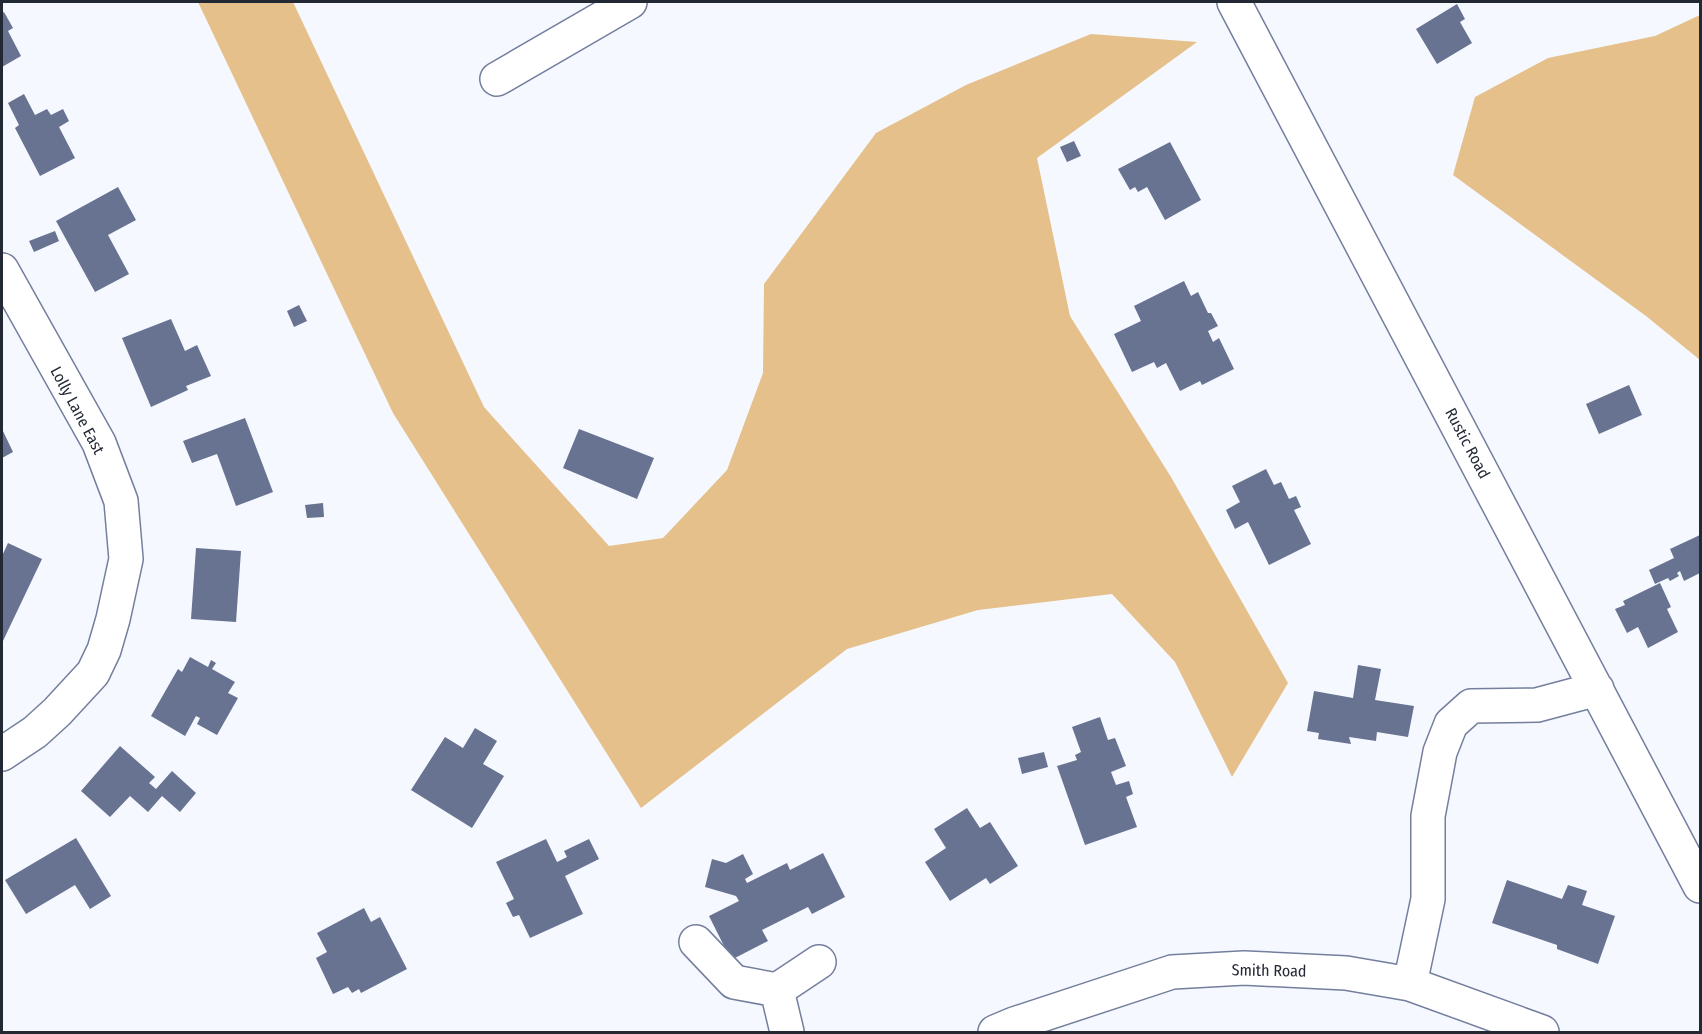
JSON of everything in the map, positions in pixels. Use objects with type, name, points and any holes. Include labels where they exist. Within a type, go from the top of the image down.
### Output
[{"type":"street","points":[[497,79],[630,2]]},
{"type":"street","name":"Rustic Road","points":[[1234,2],[1701,886]]},
{"type":"street","name":"Lolly Lane East","points":[[2,270],[99,443],[121,501],[126,559],[113,619],[104,650],[93,673],[36,732],[2,754]]},
{"type":"street","points":[[1410,984],[1428,899],[1428,816],[1440,752],[1451,724],[1471,706],[1537,705],[1597,689]]},
{"type":"street","points":[[696,942],[734,982],[777,990],[819,962]]},
{"type":"street","name":"Smith Road","points":[[995,1032],[1172,972],[1244,968],[1346,972],[1410,984],[1542,1032]]},
{"type":"street","points":[[777,990],[787,1032]]},
{"type":"shaded area","points":[[198,2],[293,2],[484,407],[609,546],[663,538],[727,470],[763,373],[764,284],[876,133],[966,85],[1091,34],[1197,42],[1037,158],[1070,316],[1171,477],[1288,683],[1232,777],[1175,662],[1112,594],[978,610],[847,649],[641,808],[393,413]]},
{"type":"shaded area","points":[[1700,15],[1700,360],[1646,316],[1453,175],[1475,97],[1548,58],[1655,36]]},
{"type":"building","points":[[1457,4],[1465,19],[1460,22],[1472,43],[1437,64],[1416,29]]},
{"type":"building","points":[[4,12],[13,28],[8,31],[21,56],[2,67],[2,13]]},
{"type":"building","points":[[24,94],[35,115],[47,109],[51,115],[63,109],[69,121],[59,127],[75,158],[40,176],[15,128],[19,125],[8,103]]},
{"type":"building","points":[[1074,141],[1081,156],[1067,162],[1060,147]]},
{"type":"building","points":[[1170,142],[1201,200],[1165,220],[1147,187],[1138,192],[1135,187],[1130,190],[1118,169]]},
{"type":"building","points":[[118,187],[136,220],[108,235],[129,274],[95,292],[56,221]]},
{"type":"building","points":[[55,231],[59,241],[34,252],[29,241]]},
{"type":"building","points":[[1184,281],[1191,296],[1198,292],[1208,313],[1211,313],[1218,326],[1208,331],[1213,342],[1219,338],[1234,369],[1202,385],[1200,381],[1180,391],[1166,363],[1157,368],[1154,362],[1132,372],[1114,334],[1141,321],[1134,306]]},
{"type":"building","points":[[299,305],[307,321],[294,327],[287,311]]},
{"type":"building","points":[[171,319],[185,351],[197,345],[211,376],[186,386],[188,390],[151,407],[122,338]]},
{"type":"building","points":[[1629,385],[1642,415],[1599,434],[1586,404]]},
{"type":"building","points":[[245,418],[273,492],[236,506],[217,454],[192,463],[183,441]]},
{"type":"building","points":[[2,429],[13,452],[2,458]]},
{"type":"building","points":[[579,429],[654,458],[637,499],[563,468]]},
{"type":"building","points":[[1266,469],[1274,485],[1281,482],[1289,499],[1296,496],[1301,507],[1294,510],[1311,544],[1269,565],[1248,522],[1235,529],[1226,510],[1240,502],[1232,486]]},
{"type":"building","points":[[323,503],[324,517],[307,518],[305,505]]},
{"type":"building","points":[[1700,535],[1700,573],[1684,581],[1680,571],[1677,573],[1679,576],[1670,581],[1668,578],[1655,584],[1649,570],[1674,558],[1670,549]]},
{"type":"building","points":[[8,543],[42,559],[2,643],[2,556]]},
{"type":"building","points":[[196,548],[241,551],[236,622],[191,619]]},
{"type":"building","points":[[1660,583],[1671,607],[1667,609],[1678,632],[1648,648],[1638,627],[1627,633],[1615,609],[1625,605],[1623,601]]},
{"type":"building","points":[[190,657],[208,667],[211,660],[216,663],[212,669],[235,682],[228,693],[238,698],[217,735],[197,724],[200,718],[196,716],[185,736],[151,716],[178,669],[182,672]]},
{"type":"building","points":[[1358,665],[1381,669],[1375,700],[1414,706],[1408,737],[1377,732],[1376,741],[1349,737],[1351,744],[1318,739],[1319,733],[1307,731],[1314,691],[1353,698]]},
{"type":"building","points":[[1100,717],[1108,740],[1115,738],[1126,766],[1111,772],[1116,785],[1129,781],[1133,794],[1126,797],[1137,827],[1085,845],[1057,766],[1077,760],[1075,755],[1081,752],[1072,727]]},
{"type":"building","points":[[475,728],[497,741],[483,764],[504,776],[472,828],[411,790],[445,737],[463,748]]},
{"type":"building","points":[[120,746],[155,777],[149,783],[156,789],[172,771],[196,793],[180,812],[162,796],[148,812],[130,796],[110,817],[81,791]]},
{"type":"building","points":[[1044,752],[1048,767],[1022,774],[1018,758]]},
{"type":"building","points":[[967,808],[980,828],[990,822],[1018,866],[990,884],[986,878],[950,901],[925,862],[946,848],[934,829]]},
{"type":"building","points":[[76,838],[111,896],[90,909],[75,885],[26,914],[5,880]]},
{"type":"building","points":[[546,839],[557,862],[567,857],[564,851],[589,839],[599,859],[565,876],[583,914],[530,938],[519,915],[513,917],[506,903],[514,899],[496,862]]},
{"type":"building","points":[[823,853],[845,897],[812,914],[808,907],[762,930],[768,941],[731,960],[709,916],[739,901],[736,896],[705,887],[712,859],[726,863],[743,854],[753,874],[745,879],[747,883],[787,863],[790,870]]},
{"type":"building","points":[[1507,880],[1562,899],[1568,885],[1587,891],[1582,905],[1615,916],[1598,964],[1557,949],[1557,945],[1492,923]]},
{"type":"building","points":[[364,908],[371,922],[380,917],[407,969],[361,993],[359,989],[352,993],[348,987],[333,994],[316,958],[327,952],[317,933]]}]
